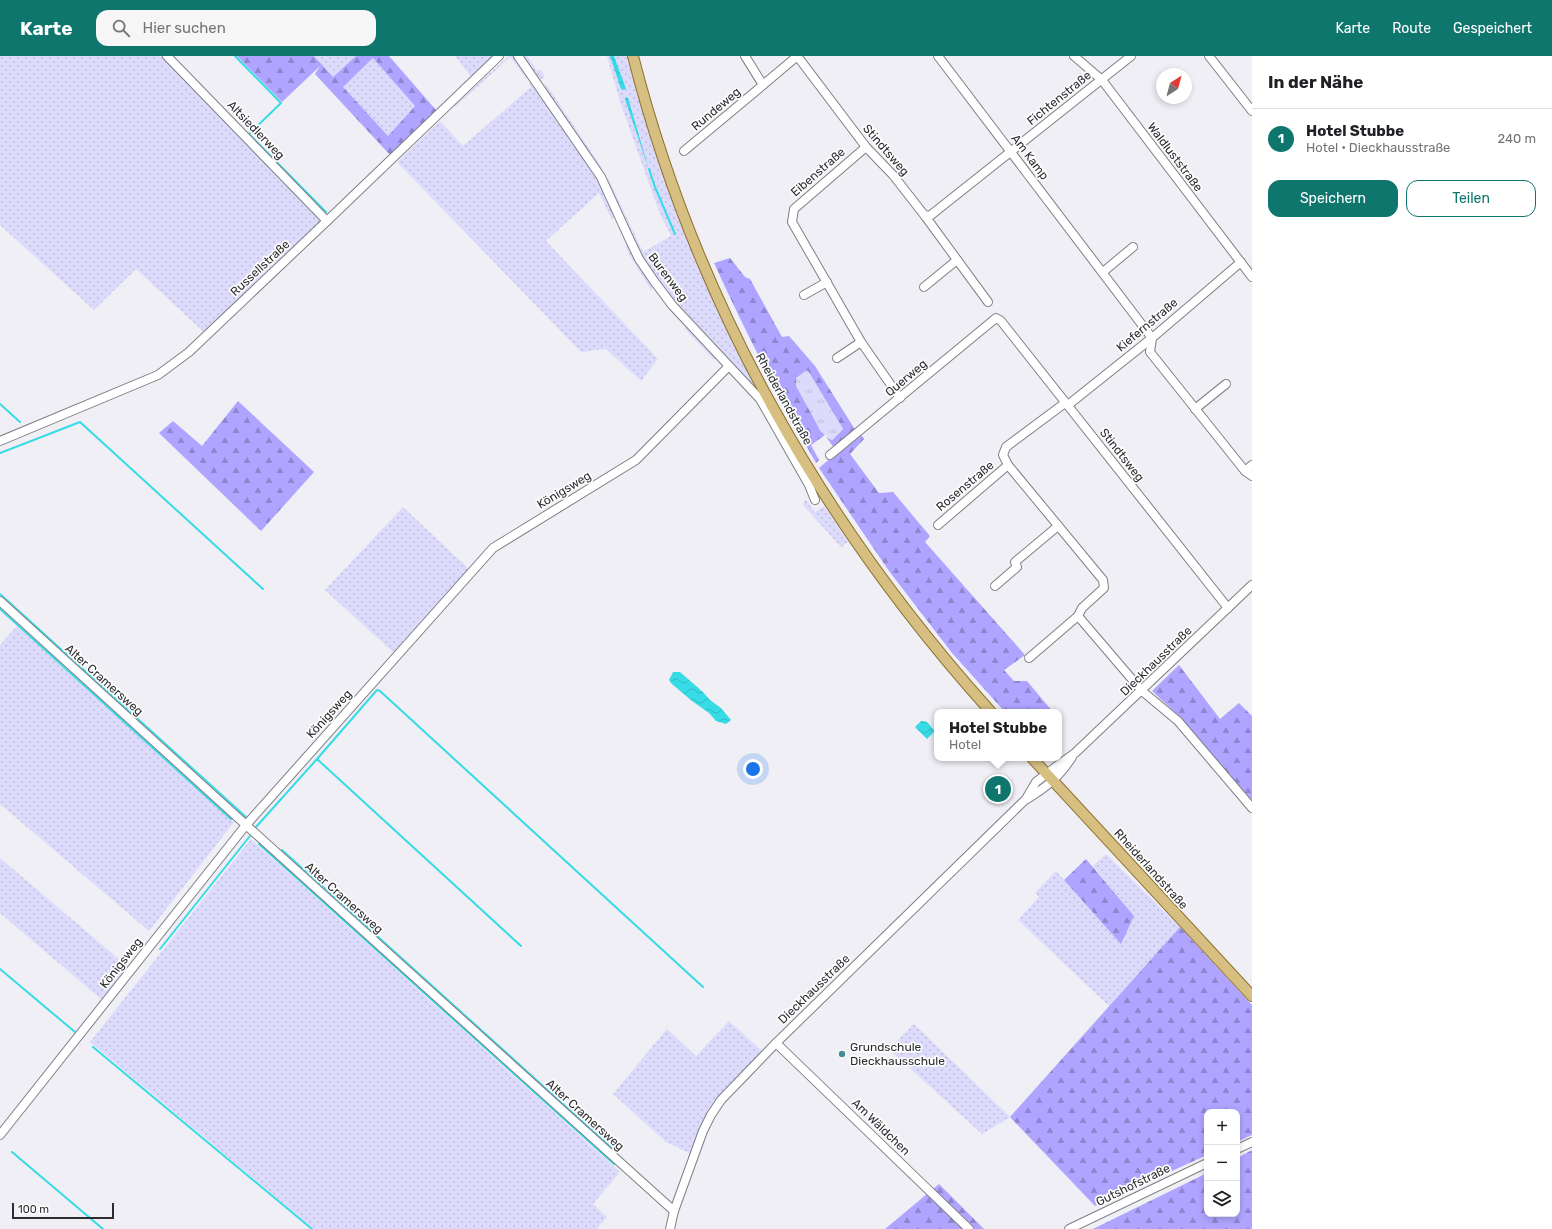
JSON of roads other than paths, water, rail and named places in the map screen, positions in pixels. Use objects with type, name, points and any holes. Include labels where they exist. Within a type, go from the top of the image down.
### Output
[{"type":"main road","name":"Rheiderlandstraße","points":[[633,56],[640,86],[665,165],[706,273],[752,370],[784,430],[837,515],[890,590],[953,670],[988,709]]},
{"type":"main road","name":"Rheiderlandstraße","points":[[1035,761],[1252,996]]},
{"type":"street","name":"Altsiedlerweg","points":[[167,56],[327,221]]},
{"type":"street","name":"Russellstraße","points":[[0,441],[158,375],[188,352],[499,56]]},
{"type":"street","name":"Burenweg","points":[[518,56],[601,177],[639,258],[654,281],[672,304],[760,399],[809,485],[815,500]]},
{"type":"street","points":[[745,56],[763,85]]},
{"type":"street","name":"Am Kamp","points":[[938,56],[1152,338]]},
{"type":"street","name":"Waldluststraße","points":[[1074,56],[1102,80],[1252,277]]},
{"type":"street","name":"Fichtenstraße","points":[[925,216],[931,215],[1131,56]]},
{"type":"street","points":[[1209,56],[1252,112]]},
{"type":"street","name":"Rundeweg","points":[[684,150],[795,58]]},
{"type":"street","name":"Stindtsweg","points":[[795,58],[798,58],[866,146],[893,176],[925,216],[988,302]]},
{"type":"street","name":"Eibenstraße","points":[[866,146],[794,209],[792,222],[861,342],[900,398]]},
{"type":"street","points":[[1103,272],[1133,247]]},
{"type":"street","points":[[924,287],[957,260]]},
{"type":"street","name":"Kiefernstraße","points":[[1066,404],[1152,338],[1241,262]]},
{"type":"street","points":[[804,295],[826,282]]},
{"type":"street","name":"Stindtsweg","points":[[996,318],[1001,321],[1228,608]]},
{"type":"street","name":"Querweg","points":[[830,455],[996,318]]},
{"type":"street","points":[[1152,338],[1150,352],[1194,409],[1245,471],[1252,476]]},
{"type":"street","points":[[837,358],[861,342]]},
{"type":"street","name":"Königsweg","points":[[0,1135],[246,825],[493,548],[636,460],[729,366]]},
{"type":"street","points":[[1194,409],[1226,384]]},
{"type":"street","name":"Rosenstraße","points":[[1029,658],[1078,616],[1082,608],[1104,588],[1104,580],[1008,465],[1002,455],[1006,446],[1066,404]]},
{"type":"street","name":"Rosenstraße","points":[[938,525],[1008,465]]},
{"type":"street","points":[[1245,471],[1252,465]]},
{"type":"street","points":[[995,586],[1017,567],[1015,562],[1058,526]]},
{"type":"street","name":"Dieckhausstraße","points":[[670,1229],[674,1211],[711,1115],[721,1100],[776,1043],[1026,799],[1036,782],[1049,777],[1252,585]]},
{"type":"street","name":"Alter Cramersweg","points":[[0,601],[674,1211]]},
{"type":"street","points":[[1078,616],[1142,690],[1178,721],[1252,808]]},
{"type":"street","name":"Am Wäldchen","points":[[776,1043],[969,1229]]},
{"type":"street","points":[[1240,1148],[1252,1142]]},
{"type":"street","name":"Gutshofstraße","points":[[1069,1229],[1204,1164]]},
{"type":"water","points":[[610,56],[614,56],[626,89],[621,89]]},
{"type":"water","points":[[626,97],[628,98],[649,170],[625,99]]},
{"type":"water","points":[[673,672],[680,672],[710,700],[721,708],[731,720],[726,724],[716,721],[709,713],[672,684],[669,680]]},
{"type":"water","points":[[921,721],[924,721],[928,723],[934,732],[927,739],[915,727]]},
{"type":"waterway","points":[[235,56],[281,103],[249,134],[326,212]]},
{"type":"waterway","points":[[649,169],[675,234]]},
{"type":"waterway","points":[[0,404],[20,422]]},
{"type":"waterway","points":[[0,453],[80,422],[263,589]]},
{"type":"waterway","points":[[0,594],[246,817]]},
{"type":"waterway","points":[[0,609],[231,819]]},
{"type":"waterway","points":[[317,759],[377,690],[380,691],[703,987]]},
{"type":"waterway","points":[[256,827],[317,759],[521,946]]},
{"type":"waterway","points":[[160,949],[250,836]]},
{"type":"waterway","points":[[259,844],[614,1164]]},
{"type":"waterway","points":[[282,850],[617,1153]]},
{"type":"waterway","points":[[0,969],[75,1032]]},
{"type":"waterway","points":[[93,1047],[312,1229]]},
{"type":"waterway","points":[[12,1152],[103,1229]]},
{"type":"place","name":"Hotel Stubbe","points":[[998,789]]},
{"type":"place","name":"Grundschule Dieckhausschule","points":[[842,1054]]}]
